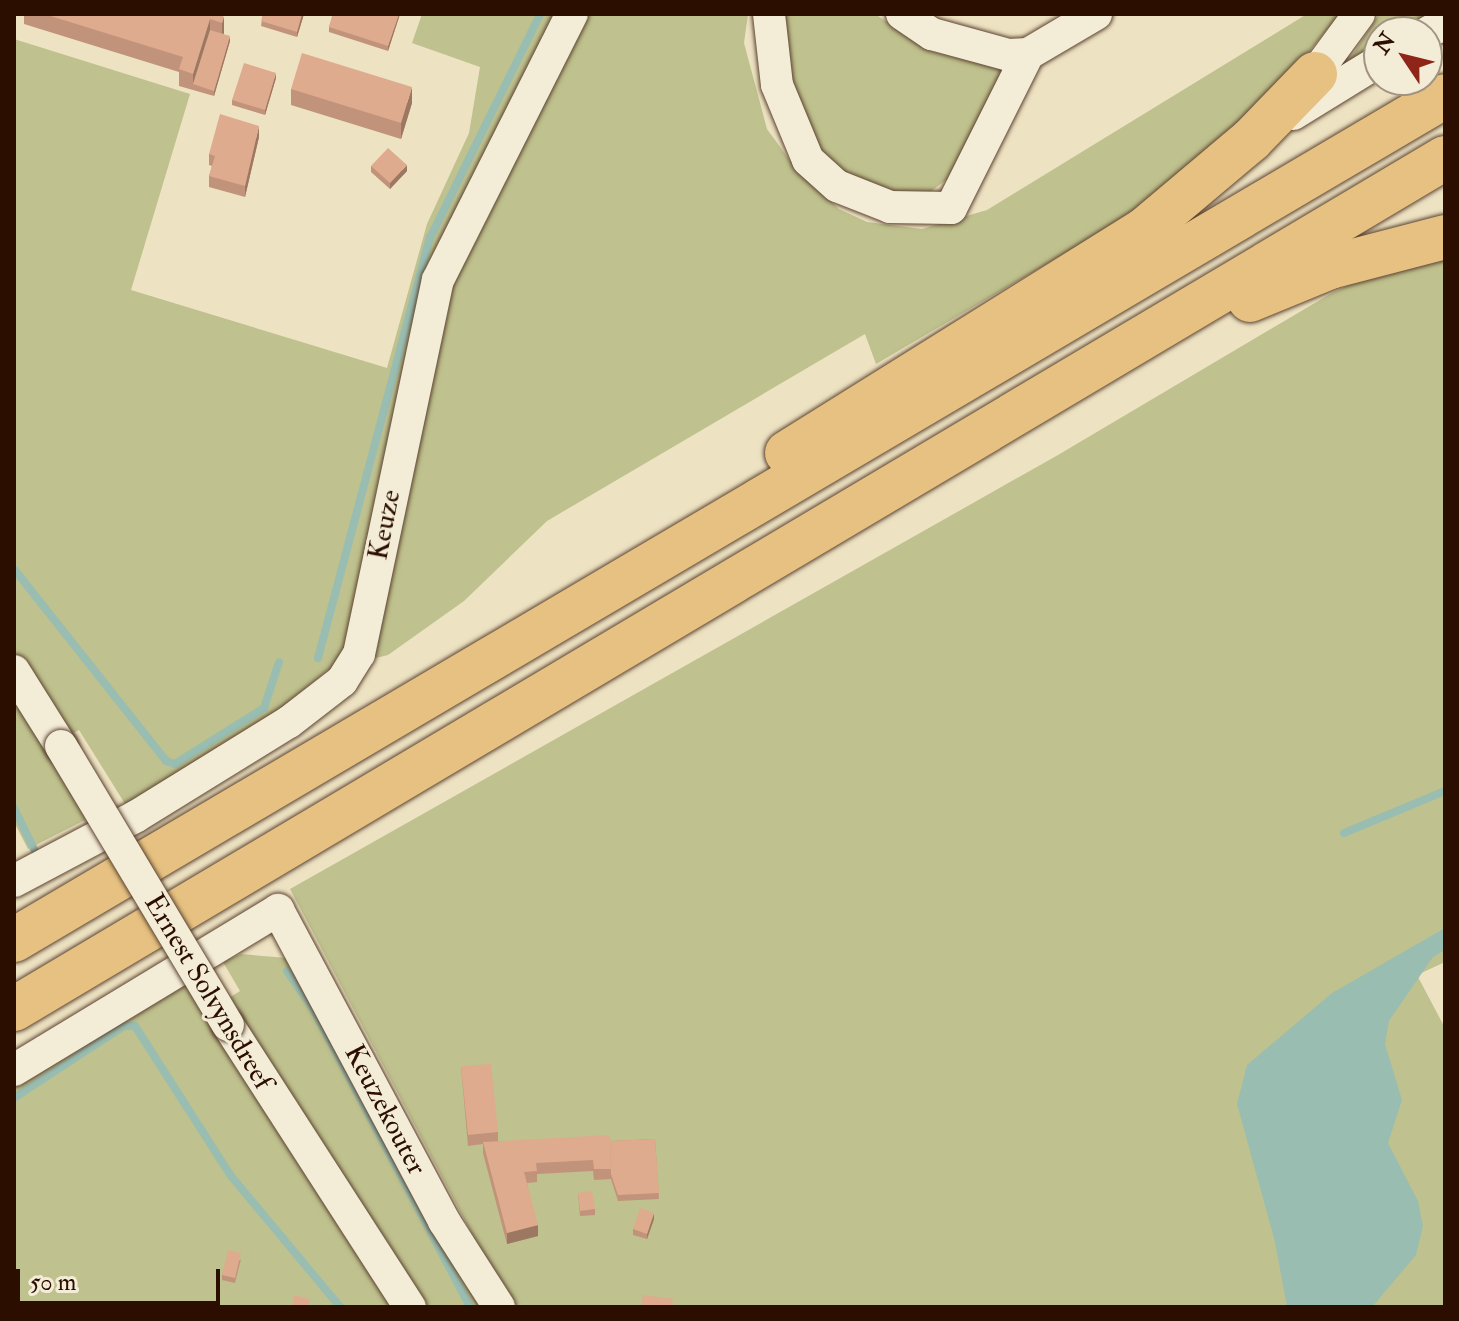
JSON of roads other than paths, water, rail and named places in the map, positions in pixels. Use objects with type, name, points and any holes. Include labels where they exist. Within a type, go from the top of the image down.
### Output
[{"type":"highway","points":[[539,631],[812,435],[1144,230],[1251,140],[1315,74]]},
{"type":"highway","points":[[14,940],[1445,96]]},
{"type":"highway","points":[[14,1009],[1445,158]]},
{"type":"highway","points":[[1159,328],[1240,304],[1330,267],[1445,237]]},
{"type":"street","name":"Keuze","points":[[14,881],[135,817],[289,722],[342,681],[359,654],[438,280],[572,14]]},
{"type":"street","points":[[769,14],[777,85],[808,160],[837,186],[890,207],[951,208],[1028,54],[1096,14]]},
{"type":"street","points":[[902,14],[959,44],[1028,54]]},
{"type":"street","points":[[1315,74],[1359,14]]},
{"type":"street","points":[[1251,140],[1363,71]]},
{"type":"street","name":"Ernest Solvynsdreef","points":[[14,671],[228,1025],[410,1307]]},
{"type":"street","name":"Keuzekouter","points":[[14,1070],[278,910],[444,1221],[499,1307]]},
{"type":"water","points":[[1445,928],[1445,950],[1433,957],[1389,1021],[1385,1044],[1402,1100],[1388,1143],[1418,1201],[1423,1226],[1416,1255],[1372,1307],[1287,1307],[1275,1242],[1237,1104],[1247,1065],[1332,993]]},
{"type":"waterway","points":[[318,658],[430,238],[540,14]]},
{"type":"waterway","points":[[14,569],[166,761],[175,764],[264,708],[279,662]]},
{"type":"waterway","points":[[1344,833],[1445,791]]},
{"type":"waterway","points":[[14,808],[35,851]]},
{"type":"waterway","points":[[287,971],[313,1009],[470,1307]]},
{"type":"waterway","points":[[14,1098],[124,1026],[135,1026],[231,1176],[340,1307]]}]
